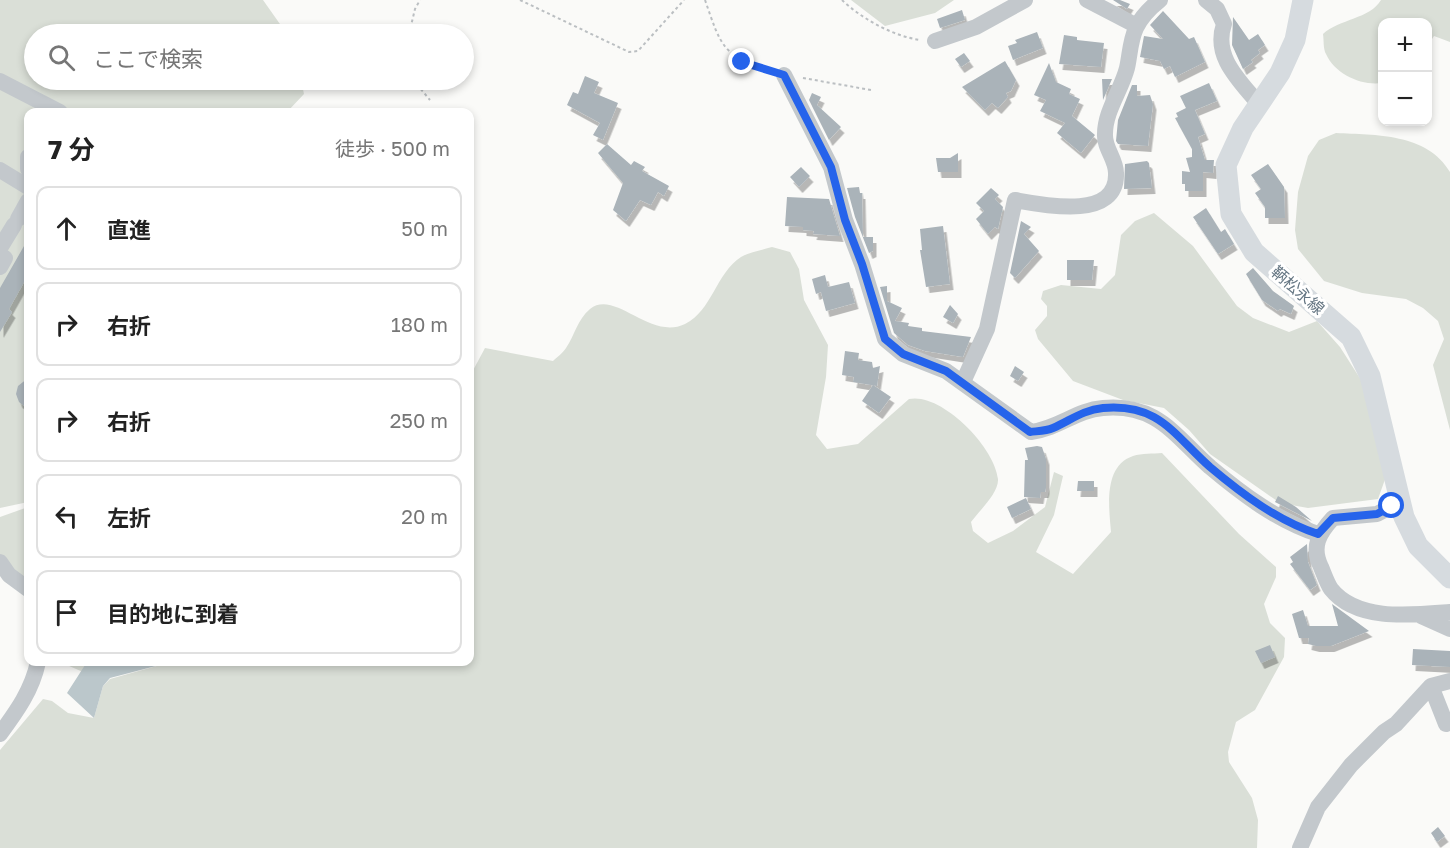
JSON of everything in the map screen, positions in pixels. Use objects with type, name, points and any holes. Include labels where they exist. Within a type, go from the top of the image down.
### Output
[{"type":"main road","name":"鞆松永線","points":[[1303,0],[1295,40],[1280,73],[1258,103],[1226,165],[1231,214],[1254,252],[1351,337],[1370,376],[1404,518],[1418,546],[1450,578]]},
{"type":"street","points":[[935,41],[976,27],[1025,0]]},
{"type":"street","points":[[1088,0],[1137,26]]},
{"type":"street","points":[[963,382],[987,329],[1010,227],[1010,216],[1016,200],[1072,207],[1094,204],[1105,199],[1115,184],[1117,173],[1104,136],[1107,119],[1127,68],[1137,26],[1149,9],[1160,0]]},
{"type":"street","points":[[1206,0],[1217,9],[1224,24],[1219,39],[1222,52],[1236,77],[1258,103]]},
{"type":"street","points":[[784,75],[831,167],[845,220],[862,264],[885,339],[903,354],[946,371],[1030,432],[1051,429],[1085,411],[1106,408],[1140,411],[1160,419],[1208,465],[1241,492],[1295,526],[1318,534]]},
{"type":"street","points":[[0,81],[52,108]]},
{"type":"street","points":[[0,170],[24,185]]},
{"type":"street","points":[[0,248],[24,208]]},
{"type":"street","points":[[0,255],[5,258],[0,267]]},
{"type":"street","points":[[1404,518],[1392,506],[1377,514],[1333,518],[1318,534],[1316,548],[1322,571],[1331,589],[1353,606],[1388,614],[1417,615],[1450,612]]},
{"type":"street","points":[[0,562],[9,574],[24,586]]},
{"type":"street","points":[[1417,615],[1450,628]]},
{"type":"street","points":[[0,734],[21,706],[37,666]]},
{"type":"street","points":[[1300,848],[1318,807],[1351,765],[1384,732],[1396,724],[1431,686],[1450,681]]},
{"type":"street","points":[[1431,686],[1446,724]]},
{"type":"path","points":[[411,24],[420,0]]},
{"type":"path","points":[[520,0],[629,52],[638,51],[684,0]]},
{"type":"path","points":[[705,0],[719,40],[742,62],[784,75],[871,90]]},
{"type":"path","points":[[842,0],[852,9],[897,34],[917,40],[935,41]]},
{"type":"path","points":[[422,90],[430,100]]},
{"type":"shaded area","points":[[0,0],[263,0],[280,24],[24,24],[24,90],[303,90],[304,94],[291,108],[24,108],[24,503],[0,508]]},
{"type":"shaded area","points":[[851,0],[954,0],[935,13],[885,26]]},
{"type":"shaded area","points":[[1381,0],[1450,0],[1450,42],[1434,36],[1432,39],[1432,18],[1378,18],[1378,83],[1366,83],[1350,77],[1342,73],[1330,61],[1325,52],[1323,34],[1376,6]]},
{"type":"shaded area","points":[[1336,133],[1383,136],[1414,143],[1440,159],[1450,172],[1450,430],[1433,365],[1444,339],[1438,321],[1423,308],[1406,299],[1362,293],[1324,281],[1298,249],[1295,230],[1298,192],[1308,156],[1319,140]]},
{"type":"shaded area","points":[[1154,213],[1193,246],[1237,306],[1253,318],[1289,332],[1317,321],[1340,347],[1363,383],[1388,471],[1378,499],[1308,508],[1280,503],[1210,454],[1189,430],[1164,408],[1123,400],[1073,381],[1038,339],[1035,330],[1047,316],[1047,306],[1041,299],[1043,291],[1061,285],[1101,289],[1115,275],[1121,235],[1135,221]]},
{"type":"shaded area","points":[[772,247],[790,252],[799,269],[804,300],[828,345],[826,377],[816,435],[827,449],[858,444],[909,399],[922,399],[936,404],[964,424],[977,438],[995,466],[998,479],[995,490],[971,522],[973,531],[988,543],[1013,531],[1045,507],[1054,472],[1063,476],[1054,515],[1036,552],[1073,574],[1111,532],[1110,489],[1117,469],[1123,461],[1133,456],[1162,453],[1239,534],[1276,567],[1276,577],[1264,604],[1270,623],[1285,638],[1284,657],[1255,710],[1236,722],[1228,752],[1229,762],[1252,798],[1258,820],[1257,848],[0,848],[0,750],[43,699],[52,701],[68,713],[94,718],[103,686],[110,679],[157,666],[474,666],[474,369],[485,348],[553,361],[566,348],[586,313],[600,305],[622,309],[659,326],[672,327],[685,324],[702,310],[733,264],[752,252]]},
{"type":"shaded area","points":[[24,508],[24,595],[0,556],[0,517]]},
{"type":"shaded area","points":[[69,666],[85,666],[83,672]]},
{"type":"shaded area","points":[[84,666],[156,666],[110,678],[103,686],[94,718],[67,693]]},
{"type":"building","points":[[1113,0],[1120,0],[1130,4],[1127,9]]},
{"type":"building","points":[[962,10],[965,20],[940,28],[937,19]]},
{"type":"building","points":[[1163,11],[1189,39],[1194,37],[1205,62],[1175,77],[1170,66],[1164,69],[1160,61],[1140,57],[1144,36],[1163,39],[1150,25]]},
{"type":"building","points":[[1233,17],[1249,40],[1258,34],[1265,45],[1258,50],[1260,53],[1251,60],[1253,62],[1243,69],[1232,45]]},
{"type":"building","points":[[1037,32],[1043,48],[1013,60],[1008,46],[1017,43],[1015,40]]},
{"type":"building","points":[[1064,35],[1077,37],[1077,40],[1104,43],[1101,67],[1059,64]]},
{"type":"building","points":[[964,53],[970,61],[961,67],[955,59]]},
{"type":"building","points":[[1005,61],[1016,80],[1011,91],[1006,93],[1008,97],[998,108],[992,103],[985,110],[962,87]]},
{"type":"building","points":[[1049,63],[1056,82],[1071,89],[1069,94],[1080,99],[1072,116],[1095,135],[1081,153],[1057,133],[1065,123],[1040,111],[1046,100],[1034,95]]},
{"type":"building","points":[[585,76],[599,82],[594,93],[618,103],[603,140],[593,135],[600,123],[567,105],[573,92],[578,94]]},
{"type":"building","points":[[1102,79],[1112,79],[1103,100]]},
{"type":"building","points":[[1209,83],[1217,101],[1195,110],[1205,134],[1198,137],[1205,160],[1214,160],[1213,173],[1203,172],[1203,191],[1185,191],[1185,184],[1182,184],[1182,171],[1190,172],[1186,158],[1192,157],[1192,149],[1175,118],[1178,117],[1176,113],[1186,108],[1180,96]]},
{"type":"building","points":[[1132,85],[1137,85],[1137,96],[1150,95],[1153,104],[1148,146],[1118,144],[1116,141],[1118,120]]},
{"type":"building","points":[[812,93],[821,97],[817,105],[841,127],[829,140],[809,100]]},
{"type":"building","points":[[607,144],[631,165],[634,161],[645,167],[642,171],[669,186],[664,196],[658,192],[651,205],[640,200],[626,221],[613,210],[623,183],[598,153]]},
{"type":"building","points":[[958,153],[958,172],[938,172],[936,158],[950,158]]},
{"type":"building","points":[[1147,161],[1152,188],[1124,189],[1125,164]]},
{"type":"building","points":[[1268,164],[1284,187],[1285,218],[1265,218],[1265,207],[1255,193],[1261,189],[1251,175]]},
{"type":"building","points":[[801,167],[810,176],[799,187],[790,177]]},
{"type":"building","points":[[859,187],[862,193],[863,237],[873,237],[873,251],[869,253],[855,217],[847,188]]},
{"type":"building","points":[[991,188],[999,195],[995,199],[1003,207],[998,229],[995,227],[988,234],[976,219],[984,211],[976,203]]},
{"type":"building","points":[[787,197],[829,199],[840,236],[813,234],[814,231],[803,230],[803,227],[785,226]]},
{"type":"building","points":[[1206,208],[1221,232],[1225,229],[1234,244],[1218,254],[1193,217]]},
{"type":"building","points":[[1021,221],[1031,227],[1024,234],[1039,251],[1015,278],[1010,273]]},
{"type":"building","points":[[943,226],[950,284],[926,287],[920,250],[922,250],[920,229]]},
{"type":"building","points":[[24,246],[24,282],[9,309],[12,312],[0,332],[0,288]]},
{"type":"building","points":[[1067,260],[1094,260],[1092,280],[1067,280]]},
{"type":"building","points":[[1253,268],[1273,291],[1294,306],[1291,314],[1280,309],[1278,311],[1262,300],[1246,274]]},
{"type":"building","points":[[825,275],[828,287],[849,282],[855,303],[826,311],[821,292],[816,294],[812,279]]},
{"type":"building","points":[[887,286],[887,301],[902,308],[895,321],[909,323],[908,326],[922,328],[922,331],[971,337],[963,357],[925,351],[908,345],[894,333],[880,287]]},
{"type":"building","points":[[950,305],[958,314],[953,323],[943,317]]},
{"type":"building","points":[[845,351],[859,353],[858,360],[872,362],[873,368],[880,366],[877,386],[853,382],[854,377],[842,375]]},
{"type":"building","points":[[1015,366],[1024,372],[1018,381],[1010,376]]},
{"type":"building","points":[[24,381],[24,406],[19,402],[16,394],[18,386]]},
{"type":"building","points":[[873,385],[891,397],[879,413],[862,401]]},
{"type":"building","points":[[1042,447],[1046,459],[1045,492],[1041,492],[1040,498],[1024,497],[1025,460],[1028,460],[1025,448]]},
{"type":"building","points":[[1078,481],[1094,481],[1094,491],[1077,491]]},
{"type":"building","points":[[1278,496],[1296,507],[1312,521],[1275,502]]},
{"type":"building","points":[[1026,498],[1031,509],[1012,518],[1007,507]]},
{"type":"building","points":[[1307,544],[1308,562],[1317,585],[1310,590],[1290,564],[1293,562],[1290,557]]},
{"type":"building","points":[[1332,604],[1369,631],[1331,646],[1308,644],[1309,638],[1299,638],[1292,614],[1303,610],[1308,626],[1338,626]]},
{"type":"building","points":[[1270,645],[1275,657],[1261,663],[1255,651]]},
{"type":"building","points":[[1413,649],[1450,651],[1450,667],[1412,665]]},
{"type":"building","points":[[1438,827],[1445,836],[1437,842],[1431,833]]},
{"type":"route","points":[[742,62],[784,75],[831,167],[845,220],[862,264],[869,295],[885,339],[903,354],[946,371],[1030,432],[1051,429],[1085,411],[1106,408],[1140,411],[1160,419],[1186,441],[1208,465],[1241,492],[1295,526],[1318,534],[1333,518],[1368,513],[1377,514],[1392,506]]}]
